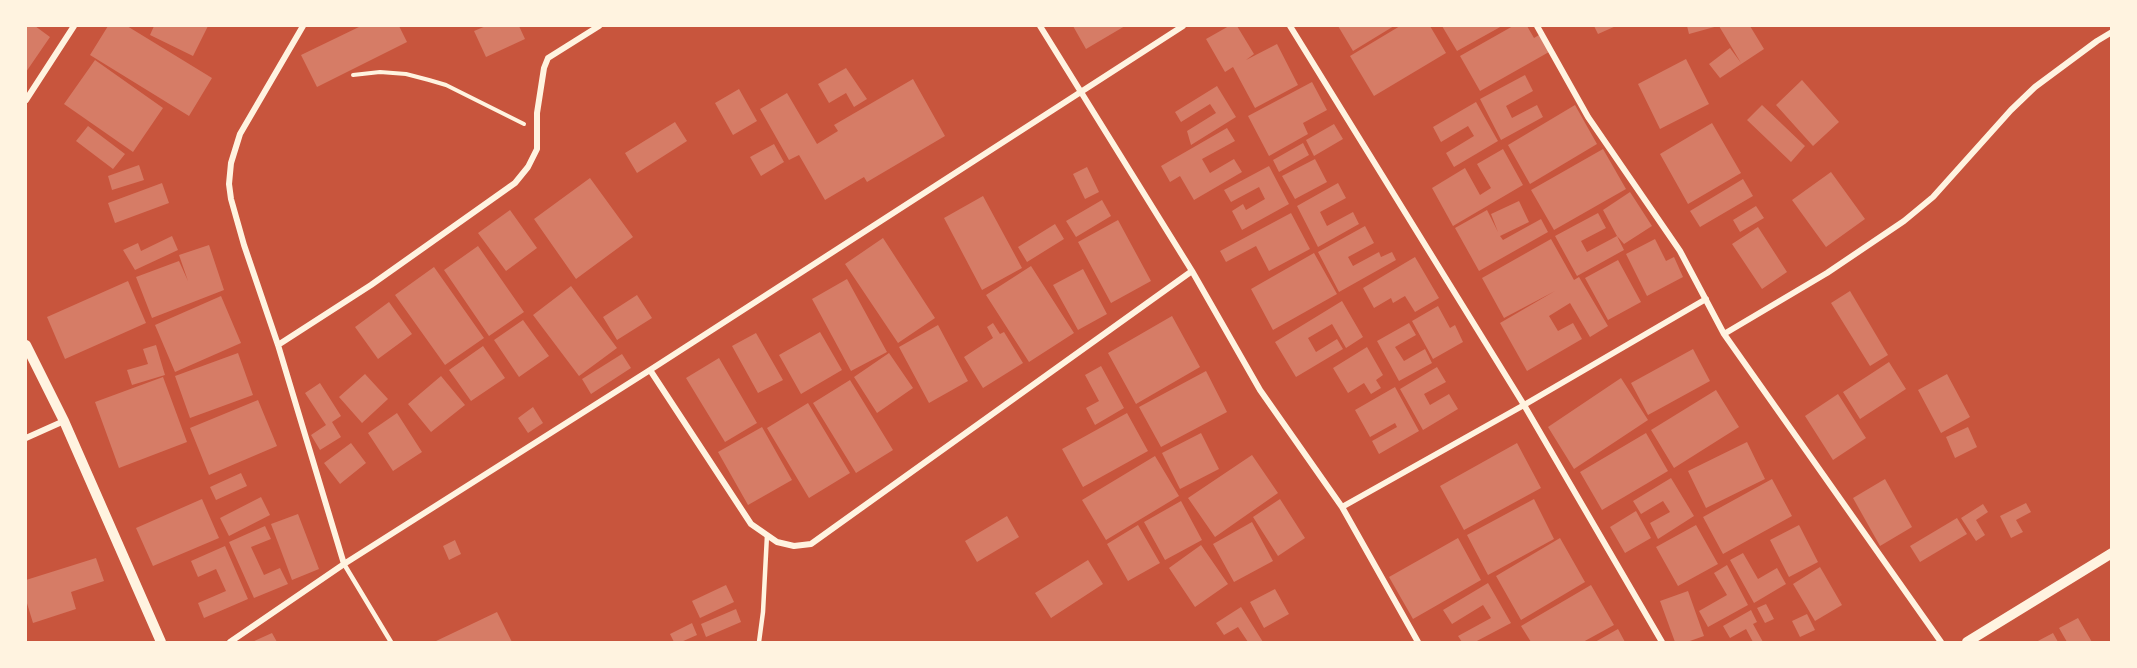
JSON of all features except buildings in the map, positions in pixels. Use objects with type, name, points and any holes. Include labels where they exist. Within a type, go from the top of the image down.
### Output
[{"type":"street","points":[[26,100],[74,26]]},
{"type":"street","points":[[303,26],[240,134],[231,163],[231,200],[278,345],[344,564]]},
{"type":"street","points":[[278,345],[371,285],[515,183],[533,159],[537,149],[537,113],[544,68],[548,58],[599,26]]},
{"type":"street","points":[[1040,26],[1192,271],[1260,390],[1342,507],[1418,642]]},
{"type":"street","points":[[230,642],[344,564],[650,370],[1183,26]]},
{"type":"street","points":[[1290,26],[1524,405],[1662,642]]},
{"type":"street","points":[[1537,26],[1588,117],[1680,251],[1724,334],[1941,642]]},
{"type":"street","points":[[1724,334],[1827,273],[1904,221],[1933,197],[2003,118],[2035,87],[2097,40],[2112,32]]},
{"type":"street","points":[[650,370],[751,524],[777,542],[794,546],[811,544],[1192,271]]},
{"type":"street","points":[[1342,507],[1706,299]]},
{"type":"street","points":[[26,345],[64,421],[161,642]]},
{"type":"street","points":[[26,438],[64,421]]},
{"type":"street","points":[[1967,642],[2112,554]]},
{"type":"lane","points":[[759,642],[767,534]]},
{"type":"lane","points":[[344,564],[391,642]]},
{"type":"path","points":[[352,75],[380,72],[406,74],[446,85],[538,131]]}]
